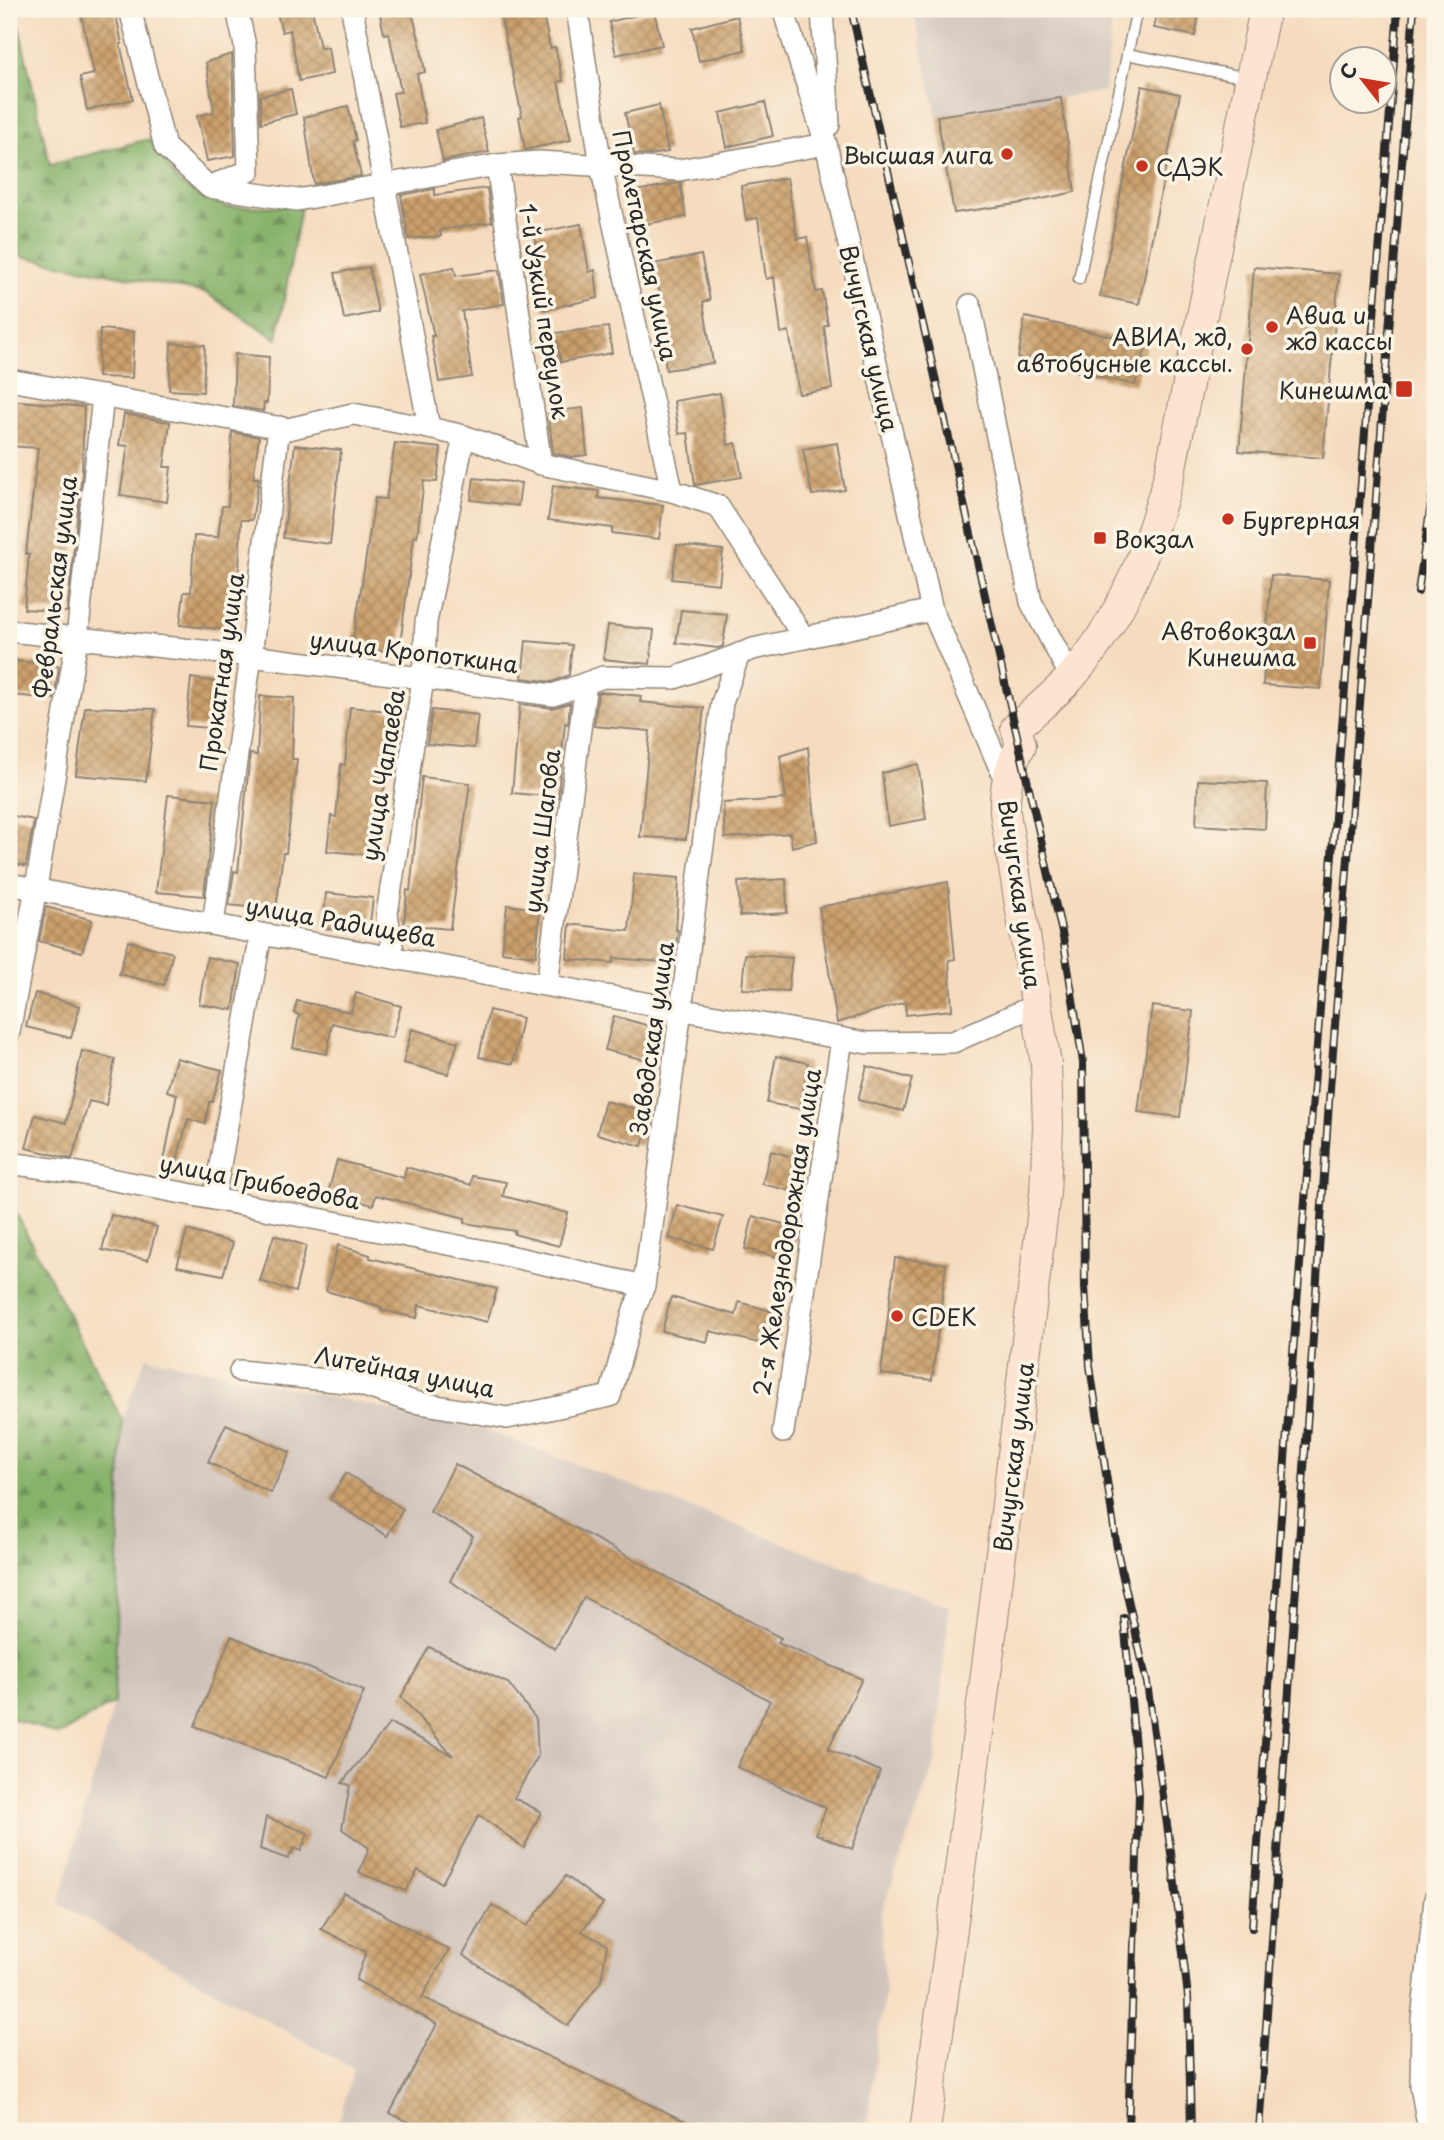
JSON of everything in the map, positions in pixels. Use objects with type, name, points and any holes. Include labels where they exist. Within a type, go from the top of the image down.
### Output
[{"type":"main road","name":"Вичугская улица","points":[[925,2131],[989,1651],[1045,1193],[1048,1127],[1046,1064],[1005,813],[1006,782],[1010,765],[1021,745],[1016,728],[1071,677],[1104,633],[1126,596],[1139,567],[1170,472],[1265,9]]},
{"type":"street","points":[[130,9],[165,148],[209,187],[297,200],[497,165],[539,162],[679,170],[826,144]]},
{"type":"street","points":[[209,187],[249,172],[245,46],[237,9]]},
{"type":"street","points":[[352,9],[429,428]]},
{"type":"street","name":"Пролетарская улица","points":[[577,9],[601,166],[672,491]]},
{"type":"street","name":"Вичугская улица","points":[[783,9],[826,144],[932,610],[1006,782]]},
{"type":"street","points":[[822,9],[831,167]]},
{"type":"street","name":"1-й Узкий переулок","points":[[497,165],[541,464]]},
{"type":"street","points":[[970,305],[1031,602],[1071,677]]},
{"type":"street","points":[[9,380],[288,429],[353,414],[464,436],[541,464],[672,491],[719,506],[804,638]]},
{"type":"street","name":"Февральская улица","points":[[9,1032],[36,888],[77,638],[103,396]]},
{"type":"street","name":"Прокатная улица","points":[[213,924],[251,656],[279,427]]},
{"type":"street","name":"улица Чапаева","points":[[394,958],[387,914],[423,679],[426,622],[464,436]]},
{"type":"street","name":"улица Кропоткина","points":[[9,631],[251,656],[553,695],[603,677],[675,678],[740,654],[932,610]]},
{"type":"street","name":"Заводская улица","points":[[644,1286],[673,1008],[722,703],[740,654]]},
{"type":"street","name":"улица Шагова","points":[[547,985],[586,683]]},
{"type":"street","name":"улица Радищева","points":[[9,884],[261,934],[673,1008]]},
{"type":"street","points":[[214,1199],[261,934]]},
{"type":"street","points":[[673,1008],[867,1043],[953,1042],[1036,1005]]},
{"type":"street","name":"2-я Железнодорожная улица","points":[[783,1432],[842,1039]]},
{"type":"street","name":"улица Грибоедова","points":[[9,1163],[73,1172],[500,1254],[644,1286]]},
{"type":"street","name":"Литейная улица","points":[[240,1371],[355,1383],[414,1402],[507,1418],[610,1396],[634,1311],[644,1286]]},
{"type":"street","points":[[1429,2131],[1421,2086],[1422,2020],[1435,1899]]},
{"type":"lane","points":[[1079,279],[1137,9]]},
{"type":"lane","points":[[1127,54],[1251,78]]},
{"type":"shaded area","points":[[913,9],[1113,9],[1105,91],[937,116]]},
{"type":"shaded area","points":[[146,1357],[488,1431],[949,1606],[935,1762],[880,1916],[885,1989],[866,2131],[336,2131],[354,2069],[59,1904],[114,1703],[122,1420]]},
{"type":"green space","points":[[9,9],[15,9],[50,165],[149,139],[179,183],[226,207],[301,206],[277,339],[206,293],[9,254]]},
{"type":"green space","points":[[9,1199],[122,1420],[114,1703],[59,1735],[9,1717]]},
{"type":"building","points":[[80,9],[115,9],[133,99],[87,110],[80,77],[94,74]]},
{"type":"building","points":[[276,9],[312,9],[320,48],[328,47],[332,74],[299,81],[290,30],[282,32]]},
{"type":"building","points":[[379,9],[411,9],[425,72],[417,74],[425,123],[400,127],[393,93],[401,92],[389,33],[384,34]]},
{"type":"building","points":[[499,9],[542,9],[550,48],[555,47],[563,81],[558,82],[571,140],[525,150],[519,117],[522,116]]},
{"type":"building","points":[[1158,9],[1200,9],[1195,36],[1154,28]]},
{"type":"building","points":[[654,11],[662,45],[616,55],[609,22]]},
{"type":"building","points":[[737,16],[745,50],[699,61],[692,28]]},
{"type":"building","points":[[232,54],[235,156],[207,161],[197,116],[214,112],[206,62]]},
{"type":"building","points":[[1142,86],[1180,94],[1139,304],[1100,296]]},
{"type":"building","points":[[291,89],[296,114],[261,123],[260,96]]},
{"type":"building","name":"Высшая лига","points":[[1061,98],[1075,192],[954,213],[937,116]]},
{"type":"building","points":[[765,102],[773,136],[727,147],[720,113]]},
{"type":"building","points":[[659,105],[668,152],[634,154],[625,113]]},
{"type":"building","points":[[348,106],[361,176],[314,184],[304,117]]},
{"type":"building","points":[[481,118],[489,152],[443,161],[436,130]]},
{"type":"building","points":[[787,178],[797,239],[807,237],[816,292],[822,291],[828,325],[824,326],[832,389],[799,394],[789,331],[781,333],[774,277],[766,279],[758,218],[746,220],[741,186]]},
{"type":"building","points":[[680,183],[686,217],[639,225],[635,191]]},
{"type":"building","points":[[487,188],[492,222],[440,230],[441,236],[408,239],[401,195],[435,189],[435,195]]},
{"type":"building","points":[[581,224],[589,272],[595,270],[598,298],[544,310],[535,233]]},
{"type":"building","points":[[701,255],[710,300],[703,302],[713,363],[666,370],[662,336],[670,335],[653,264]]},
{"type":"building","points":[[369,267],[378,312],[344,319],[335,273]]},
{"type":"building","points":[[454,267],[456,276],[499,270],[504,304],[462,311],[472,377],[439,382],[431,336],[434,336],[420,274]]},
{"type":"building","name":"Кинешма","points":[[1254,267],[1339,274],[1323,458],[1239,451]]},
{"type":"building","points":[[1025,317],[1147,344],[1135,385],[1018,358]]},
{"type":"building","points":[[608,327],[612,353],[561,362],[555,333]]},
{"type":"building","points":[[100,329],[134,332],[132,378],[98,377]]},
{"type":"building","points":[[171,343],[205,345],[203,392],[169,390]]},
{"type":"building","points":[[235,354],[269,357],[267,403],[264,403],[263,411],[233,406]]},
{"type":"building","points":[[720,393],[728,445],[736,443],[742,477],[695,485],[688,433],[679,434],[674,401]]},
{"type":"building","points":[[9,400],[84,407],[82,472],[67,612],[24,609],[29,554],[26,554],[38,448],[9,446]]},
{"type":"building","points":[[583,408],[587,455],[571,457],[553,453],[548,412]]},
{"type":"building","points":[[124,414],[170,422],[164,467],[171,467],[167,502],[120,495],[128,446],[119,445]]},
{"type":"building","points":[[232,432],[259,437],[253,478],[259,478],[252,520],[241,520],[239,572],[233,572],[227,630],[180,625],[184,592],[191,592],[194,536],[218,537],[222,506],[228,506]]},
{"type":"building","points":[[395,443],[441,448],[437,482],[424,481],[399,653],[352,647],[375,498],[386,499]]},
{"type":"building","points":[[837,443],[845,490],[812,495],[803,449]]},
{"type":"building","points":[[295,445],[341,450],[330,544],[283,538]]},
{"type":"building","points":[[474,478],[521,483],[518,506],[471,500]]},
{"type":"building","points":[[553,486],[599,491],[598,498],[663,505],[659,539],[612,533],[612,528],[548,520]]},
{"type":"building","points":[[677,545],[723,550],[719,584],[672,579]]},
{"type":"building","points":[[1271,575],[1329,580],[1321,689],[1263,685]]},
{"type":"building","points":[[681,610],[727,614],[723,646],[718,648],[676,643]]},
{"type":"building","points":[[608,625],[654,630],[650,664],[603,659]]},
{"type":"building","points":[[526,641],[572,645],[569,675],[552,682],[522,678]]},
{"type":"building","points":[[16,661],[59,666],[54,699],[12,695]]},
{"type":"building","points":[[191,678],[225,683],[220,729],[186,726]]},
{"type":"building","points":[[598,693],[641,696],[640,702],[704,708],[686,839],[640,837],[650,731],[594,726]]},
{"type":"building","points":[[260,696],[294,698],[292,759],[297,759],[276,910],[229,905],[234,871],[238,872],[250,754],[257,755]]},
{"type":"building","points":[[570,703],[568,724],[565,723],[558,797],[512,793],[520,704],[552,708]]},
{"type":"building","points":[[85,707],[155,709],[146,781],[76,775]]},
{"type":"building","points":[[350,707],[397,712],[373,855],[327,851],[331,816],[336,817],[341,764],[345,765]]},
{"type":"building","points":[[432,710],[478,715],[474,748],[427,744]]},
{"type":"building","points":[[808,747],[817,841],[792,847],[790,833],[725,838],[723,803],[786,799],[780,756]]},
{"type":"building","points":[[918,764],[926,819],[888,826],[882,773]]},
{"type":"building","points":[[422,777],[470,783],[450,929],[404,925]]},
{"type":"building","points":[[1198,780],[1267,783],[1265,829],[1196,825]]},
{"type":"building","points":[[168,795],[215,800],[204,896],[156,892]]},
{"type":"building","points":[[9,815],[34,820],[26,866],[9,863]]},
{"type":"building","points":[[634,874],[679,878],[674,963],[614,958],[613,963],[567,959],[570,924],[629,931]]},
{"type":"building","points":[[786,879],[787,913],[740,916],[738,882]]},
{"type":"building","points":[[948,882],[955,959],[949,960],[952,1010],[906,1015],[905,1002],[837,1023],[819,907]]},
{"type":"building","points":[[326,893],[373,898],[369,932],[323,928]]},
{"type":"building","points":[[507,905],[540,909],[536,956],[502,952]]},
{"type":"building","points":[[46,907],[92,920],[82,952],[39,941]]},
{"type":"building","points":[[128,941],[173,953],[164,985],[119,974]]},
{"type":"building","points":[[745,954],[792,958],[788,991],[742,989]]},
{"type":"building","points":[[207,957],[240,964],[233,1010],[199,1004]]},
{"type":"building","points":[[35,993],[80,1006],[71,1038],[26,1027]]},
{"type":"building","points":[[356,993],[401,1006],[392,1038],[332,1023],[327,1054],[293,1048],[299,1015],[294,1013],[297,1001],[351,1012]]},
{"type":"building","points":[[1152,1006],[1193,1011],[1180,1117],[1138,1112]]},
{"type":"building","points":[[489,1010],[522,1018],[513,1064],[479,1057]]},
{"type":"building","points":[[614,1016],[660,1029],[650,1061],[605,1050]]},
{"type":"building","points":[[412,1029],[458,1042],[448,1074],[403,1063]]},
{"type":"building","points":[[82,1051],[115,1059],[106,1105],[89,1101],[72,1159],[26,1148],[35,1115],[66,1123]]},
{"type":"building","points":[[776,1056],[808,1063],[800,1109],[767,1103]]},
{"type":"building","points":[[176,1058],[222,1070],[212,1102],[209,1102],[205,1124],[188,1119],[173,1174],[162,1171],[177,1094],[167,1091]]},
{"type":"building","points":[[867,1066],[912,1079],[903,1111],[858,1100]]},
{"type":"building","points":[[605,1101],[651,1113],[642,1146],[597,1134]]},
{"type":"building","points":[[771,1151],[805,1160],[796,1192],[762,1184]]},
{"type":"building","points":[[337,1160],[404,1178],[406,1167],[471,1185],[472,1176],[506,1182],[503,1196],[568,1213],[559,1246],[514,1234],[515,1231],[465,1223],[465,1218],[376,1195],[373,1205],[328,1193]]},
{"type":"building","points":[[677,1205],[723,1217],[713,1249],[669,1238]]},
{"type":"building","points":[[111,1215],[157,1227],[148,1260],[102,1250]]},
{"type":"building","points":[[753,1216],[799,1228],[790,1260],[745,1249]]},
{"type":"building","points":[[187,1230],[233,1243],[223,1275],[177,1266]]},
{"type":"building","points":[[274,1235],[306,1246],[295,1292],[260,1281]]},
{"type":"building","points":[[338,1245],[370,1255],[370,1258],[497,1289],[487,1322],[419,1305],[417,1318],[381,1310],[382,1307],[326,1291]]},
{"type":"building","points":[[895,1258],[946,1264],[932,1380],[881,1374]]},
{"type":"building","points":[[671,1297],[736,1315],[739,1302],[785,1315],[775,1347],[710,1331],[707,1342],[662,1331]]},
{"type":"building","points":[[226,1424],[290,1452],[271,1493],[208,1462]]},
{"type":"building","points":[[455,1464],[781,1638],[778,1643],[862,1679],[828,1749],[880,1771],[852,1849],[816,1834],[826,1808],[737,1767],[770,1701],[584,1597],[555,1649],[450,1581],[473,1536],[430,1512]]},
{"type":"building","points":[[346,1473],[403,1509],[387,1536],[330,1499]]},
{"type":"building","points":[[231,1636],[364,1691],[329,1777],[195,1726]]},
{"type":"building","points":[[429,1647],[508,1683],[536,1719],[538,1756],[514,1798],[541,1812],[524,1848],[479,1815],[442,1883],[418,1870],[406,1891],[359,1873],[369,1848],[342,1829],[350,1785],[342,1783],[390,1723],[453,1756],[401,1697]]},
{"type":"building","points":[[266,1817],[308,1833],[301,1851],[294,1848],[288,1859],[260,1849]]},
{"type":"building","points":[[566,1876],[603,1904],[582,1931],[607,1945],[601,1981],[568,2026],[463,1955],[492,1905],[527,1926]]},
{"type":"building","points":[[344,1893],[449,1950],[422,1997],[706,2131],[426,2131],[390,2113],[437,2024],[356,1980],[366,1952],[321,1929]]},
{"type":"railway","points":[[851,9],[1063,937],[1083,1062],[1085,1287],[1090,1366],[1118,1555],[1147,1683],[1173,1867],[1188,1997],[1191,2131]]},
{"type":"railway","points":[[1252,1928],[1287,1431],[1398,9]]},
{"type":"railway","points":[[1259,2131],[1329,1102],[1414,9]]},
{"type":"railway","points":[[1418,592],[1435,476]]},
{"type":"railway","points":[[1124,1618],[1139,1794],[1128,2131]]},
{"type":"place","name":"Высшая лига","points":[[1007,154]]},
{"type":"place","name":"СДЭК","points":[[1142,166]]},
{"type":"place","name":"Авиа и жд кассы","points":[[1272,327]]},
{"type":"place","name":"АВИА, жд, автобусные кассы.","points":[[1247,349]]},
{"type":"place","name":"Кинешма","points":[[1404,389]]},
{"type":"place","name":"Бургерная","points":[[1228,519]]},
{"type":"place","name":"Вокзал","points":[[1100,538]]},
{"type":"place","name":"Автовокзал Кинешма","points":[[1310,643]]},
{"type":"place","name":"CDEK","points":[[897,1316]]}]
